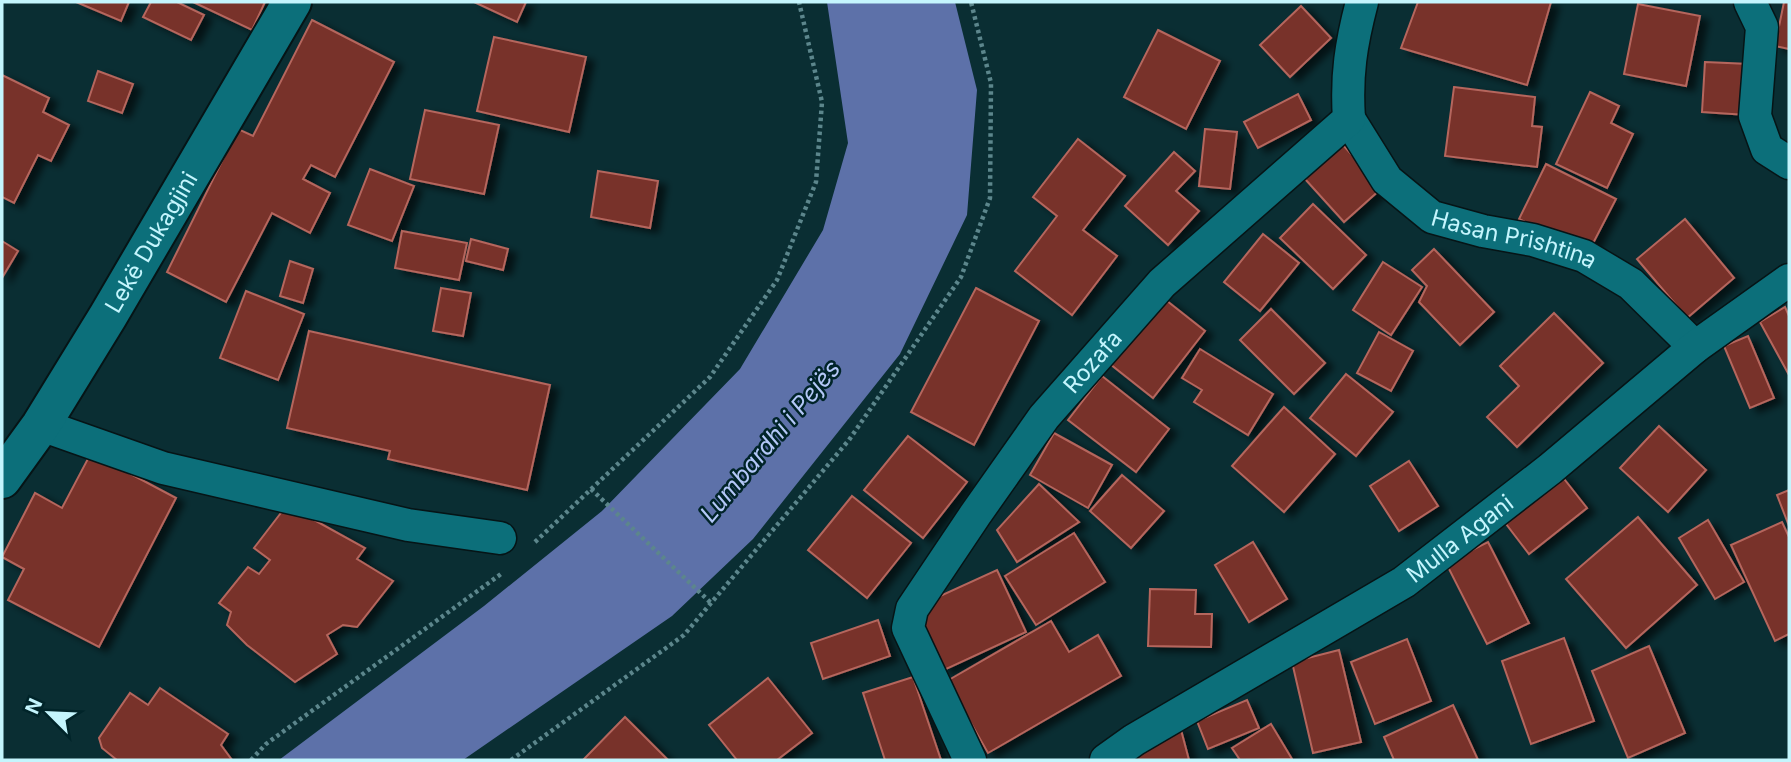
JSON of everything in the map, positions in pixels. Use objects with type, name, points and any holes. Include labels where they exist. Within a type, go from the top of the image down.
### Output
[{"type":"street","name":"Lekë Dukagjini","points":[[2,479],[41,425],[292,2]]},
{"type":"street","points":[[1349,119],[1347,84],[1352,39],[1362,2]]},
{"type":"street","points":[[1750,2],[1762,27],[1755,116],[1767,149],[1789,163]]},
{"type":"street","name":"Hasan Prishtina","points":[[1349,119],[1387,180],[1432,217],[1483,231],[1533,240],[1584,256],[1632,284],[1695,346]]},
{"type":"street","name":"Rozafa","points":[[970,760],[908,628],[912,609],[1044,417],[1162,283],[1349,119]]},
{"type":"street","name":"Mulla Agani","points":[[1106,760],[1134,740],[1404,582],[1550,469],[1695,346],[1789,280]]},
{"type":"street","points":[[41,425],[163,468],[408,525],[500,538]]},
{"type":"path","points":[[534,543],[710,377],[777,280],[816,182],[822,102],[799,2]]},
{"type":"path","points":[[511,760],[684,635],[849,440],[961,277],[990,198],[991,83],[971,2]]},
{"type":"path","points":[[592,490],[710,602]]},
{"type":"path","points":[[251,760],[265,744],[506,570]]},
{"type":"water","name":"Lumbardhi i Pejës","points":[[827,2],[955,2],[977,90],[967,215],[900,354],[753,539],[672,616],[463,760],[279,760],[484,606],[602,511],[740,369],[823,230],[848,143]]},
{"type":"building","points":[[76,2],[129,2],[121,21]]},
{"type":"building","points":[[151,2],[177,2],[204,15],[191,40],[143,17]]},
{"type":"building","points":[[193,2],[265,2],[252,30]]},
{"type":"building","points":[[474,2],[526,2],[517,22]]},
{"type":"building","points":[[1418,2],[1551,2],[1527,85],[1401,48]]},
{"type":"building","points":[[1784,2],[1789,2],[1789,49],[1775,46]]},
{"type":"building","points":[[1638,4],[1700,16],[1686,86],[1624,74]]},
{"type":"building","points":[[1301,6],[1331,38],[1290,77],[1260,45]]},
{"type":"building","points":[[312,20],[394,62],[335,177],[311,165],[303,179],[330,193],[310,233],[272,213],[226,302],[167,272],[238,129],[253,136]]},
{"type":"building","points":[[1158,30],[1220,61],[1186,129],[1124,97]]},
{"type":"building","points":[[494,37],[586,57],[569,132],[477,111]]},
{"type":"building","points":[[1705,62],[1749,64],[1747,115],[1702,112]]},
{"type":"building","points":[[98,71],[133,84],[122,113],[88,101]]},
{"type":"building","points":[[2,75],[49,98],[43,112],[69,125],[51,161],[38,155],[14,203],[2,197]]},
{"type":"building","points":[[1454,87],[1535,97],[1532,126],[1542,127],[1537,167],[1445,156]]},
{"type":"building","points":[[1590,92],[1619,106],[1611,123],[1633,134],[1607,188],[1556,164]]},
{"type":"building","points":[[1298,94],[1311,120],[1258,148],[1244,122]]},
{"type":"building","points":[[425,110],[499,125],[484,194],[410,179]]},
{"type":"building","points":[[1205,129],[1237,132],[1230,189],[1199,186]]},
{"type":"building","points":[[1078,139],[1125,176],[1083,230],[1117,256],[1072,315],[1015,271],[1057,216],[1033,197]]},
{"type":"building","points":[[1343,145],[1382,188],[1344,222],[1305,179]]},
{"type":"building","points":[[1174,152],[1195,171],[1176,191],[1199,211],[1168,245],[1125,206]]},
{"type":"building","points":[[1546,164],[1616,199],[1588,253],[1519,219]]},
{"type":"building","points":[[370,169],[414,186],[392,241],[348,225]]},
{"type":"building","points":[[598,171],[658,181],[650,228],[591,217]]},
{"type":"building","points":[[1313,204],[1366,255],[1333,289],[1280,238]]},
{"type":"building","points":[[1685,219],[1734,278],[1687,318],[1637,259]]},
{"type":"building","points":[[402,231],[467,243],[459,280],[395,268]]},
{"type":"building","points":[[1263,234],[1299,263],[1260,311],[1224,282]]},
{"type":"building","points":[[471,239],[508,249],[503,270],[466,261]]},
{"type":"building","points":[[2,241],[18,251],[2,278]]},
{"type":"building","points":[[1434,249],[1494,312],[1460,345],[1419,302],[1427,286],[1412,270]]},
{"type":"building","points":[[290,261],[313,269],[303,303],[280,296]]},
{"type":"building","points":[[1383,262],[1422,287],[1391,335],[1353,310]]},
{"type":"building","points":[[441,288],[471,293],[463,336],[433,331]]},
{"type":"building","points":[[976,288],[1039,321],[974,445],[911,412]]},
{"type":"building","points":[[246,291],[304,314],[278,380],[220,358]]},
{"type":"building","points":[[1162,297],[1205,331],[1153,398],[1110,364]]},
{"type":"building","points":[[1785,307],[1789,316],[1789,375],[1760,322]]},
{"type":"building","points":[[1271,309],[1325,363],[1294,394],[1240,340]]},
{"type":"building","points":[[1554,313],[1603,363],[1517,447],[1487,417],[1519,386],[1500,366]]},
{"type":"building","points":[[309,331],[550,385],[527,490],[388,459],[390,451],[287,428]]},
{"type":"building","points":[[1379,332],[1413,351],[1391,391],[1357,373]]},
{"type":"building","points":[[1748,336],[1774,398],[1750,408],[1724,346]]},
{"type":"building","points":[[1200,349],[1273,394],[1248,435],[1194,402],[1202,390],[1182,378]]},
{"type":"building","points":[[1346,374],[1393,412],[1356,456],[1310,418]]},
{"type":"building","points":[[1102,376],[1169,429],[1136,472],[1068,420]]},
{"type":"building","points":[[1284,407],[1335,454],[1284,512],[1232,466]]},
{"type":"building","points":[[1659,426],[1706,470],[1668,512],[1620,468]]},
{"type":"building","points":[[1054,433],[1112,465],[1088,508],[1030,475]]},
{"type":"building","points":[[908,436],[967,482],[923,538],[864,490]]},
{"type":"building","points":[[91,453],[176,498],[99,647],[8,600],[24,569],[2,557],[35,493],[62,508]]},
{"type":"building","points":[[1409,461],[1438,506],[1399,531],[1370,486]]},
{"type":"building","points":[[1122,475],[1164,511],[1131,548],[1090,511]]},
{"type":"building","points":[[1561,475],[1587,508],[1529,554],[1503,520]]},
{"type":"building","points":[[1039,484],[1079,522],[1017,562],[997,530]]},
{"type":"building","points":[[1789,490],[1789,526],[1777,495]]},
{"type":"building","points":[[852,496],[911,543],[867,598],[808,550]]},
{"type":"building","points":[[287,505],[365,548],[357,559],[393,581],[357,627],[343,625],[327,635],[337,654],[295,682],[247,645],[227,625],[231,612],[219,603],[248,567],[259,574],[270,560],[254,548]]},
{"type":"building","points":[[1638,517],[1697,585],[1626,648],[1566,579]]},
{"type":"building","points":[[1708,520],[1744,582],[1715,599],[1679,538]]},
{"type":"building","points":[[1782,522],[1789,537],[1789,634],[1775,641],[1731,545]]},
{"type":"building","points":[[1074,533],[1105,582],[1036,625],[1005,576]]},
{"type":"building","points":[[1253,542],[1287,599],[1249,622],[1215,565]]},
{"type":"building","points":[[1488,542],[1529,623],[1487,644],[1446,563]]},
{"type":"building","points":[[997,570],[1026,632],[944,670],[916,607]]},
{"type":"building","points":[[1150,589],[1196,590],[1195,614],[1212,614],[1211,647],[1148,646]]},
{"type":"building","points":[[878,620],[890,656],[823,679],[811,643]]},
{"type":"building","points":[[1051,621],[1069,652],[1098,635],[1121,676],[988,753],[947,681]]},
{"type":"building","points":[[1564,638],[1594,721],[1531,744],[1502,661]]},
{"type":"building","points":[[1407,639],[1431,701],[1375,724],[1351,662]]},
{"type":"building","points":[[1649,646],[1685,733],[1628,758],[1592,671]]},
{"type":"building","points":[[1339,650],[1361,742],[1313,753],[1292,662]]},
{"type":"building","points":[[913,677],[941,760],[885,760],[863,693]]},
{"type":"building","points":[[768,678],[812,733],[777,760],[737,760],[709,725]]},
{"type":"building","points":[[160,688],[228,734],[221,745],[232,760],[117,760],[102,748],[99,738],[130,693],[148,705]]},
{"type":"building","points":[[1247,700],[1259,728],[1208,749],[1197,721]]},
{"type":"building","points":[[1453,705],[1478,760],[1394,760],[1384,737]]},
{"type":"building","points":[[625,717],[668,760],[583,760]]},
{"type":"building","points":[[1271,724],[1292,759],[1240,760],[1232,748]]},
{"type":"building","points":[[1180,726],[1189,760],[1133,760],[1131,751]]}]
